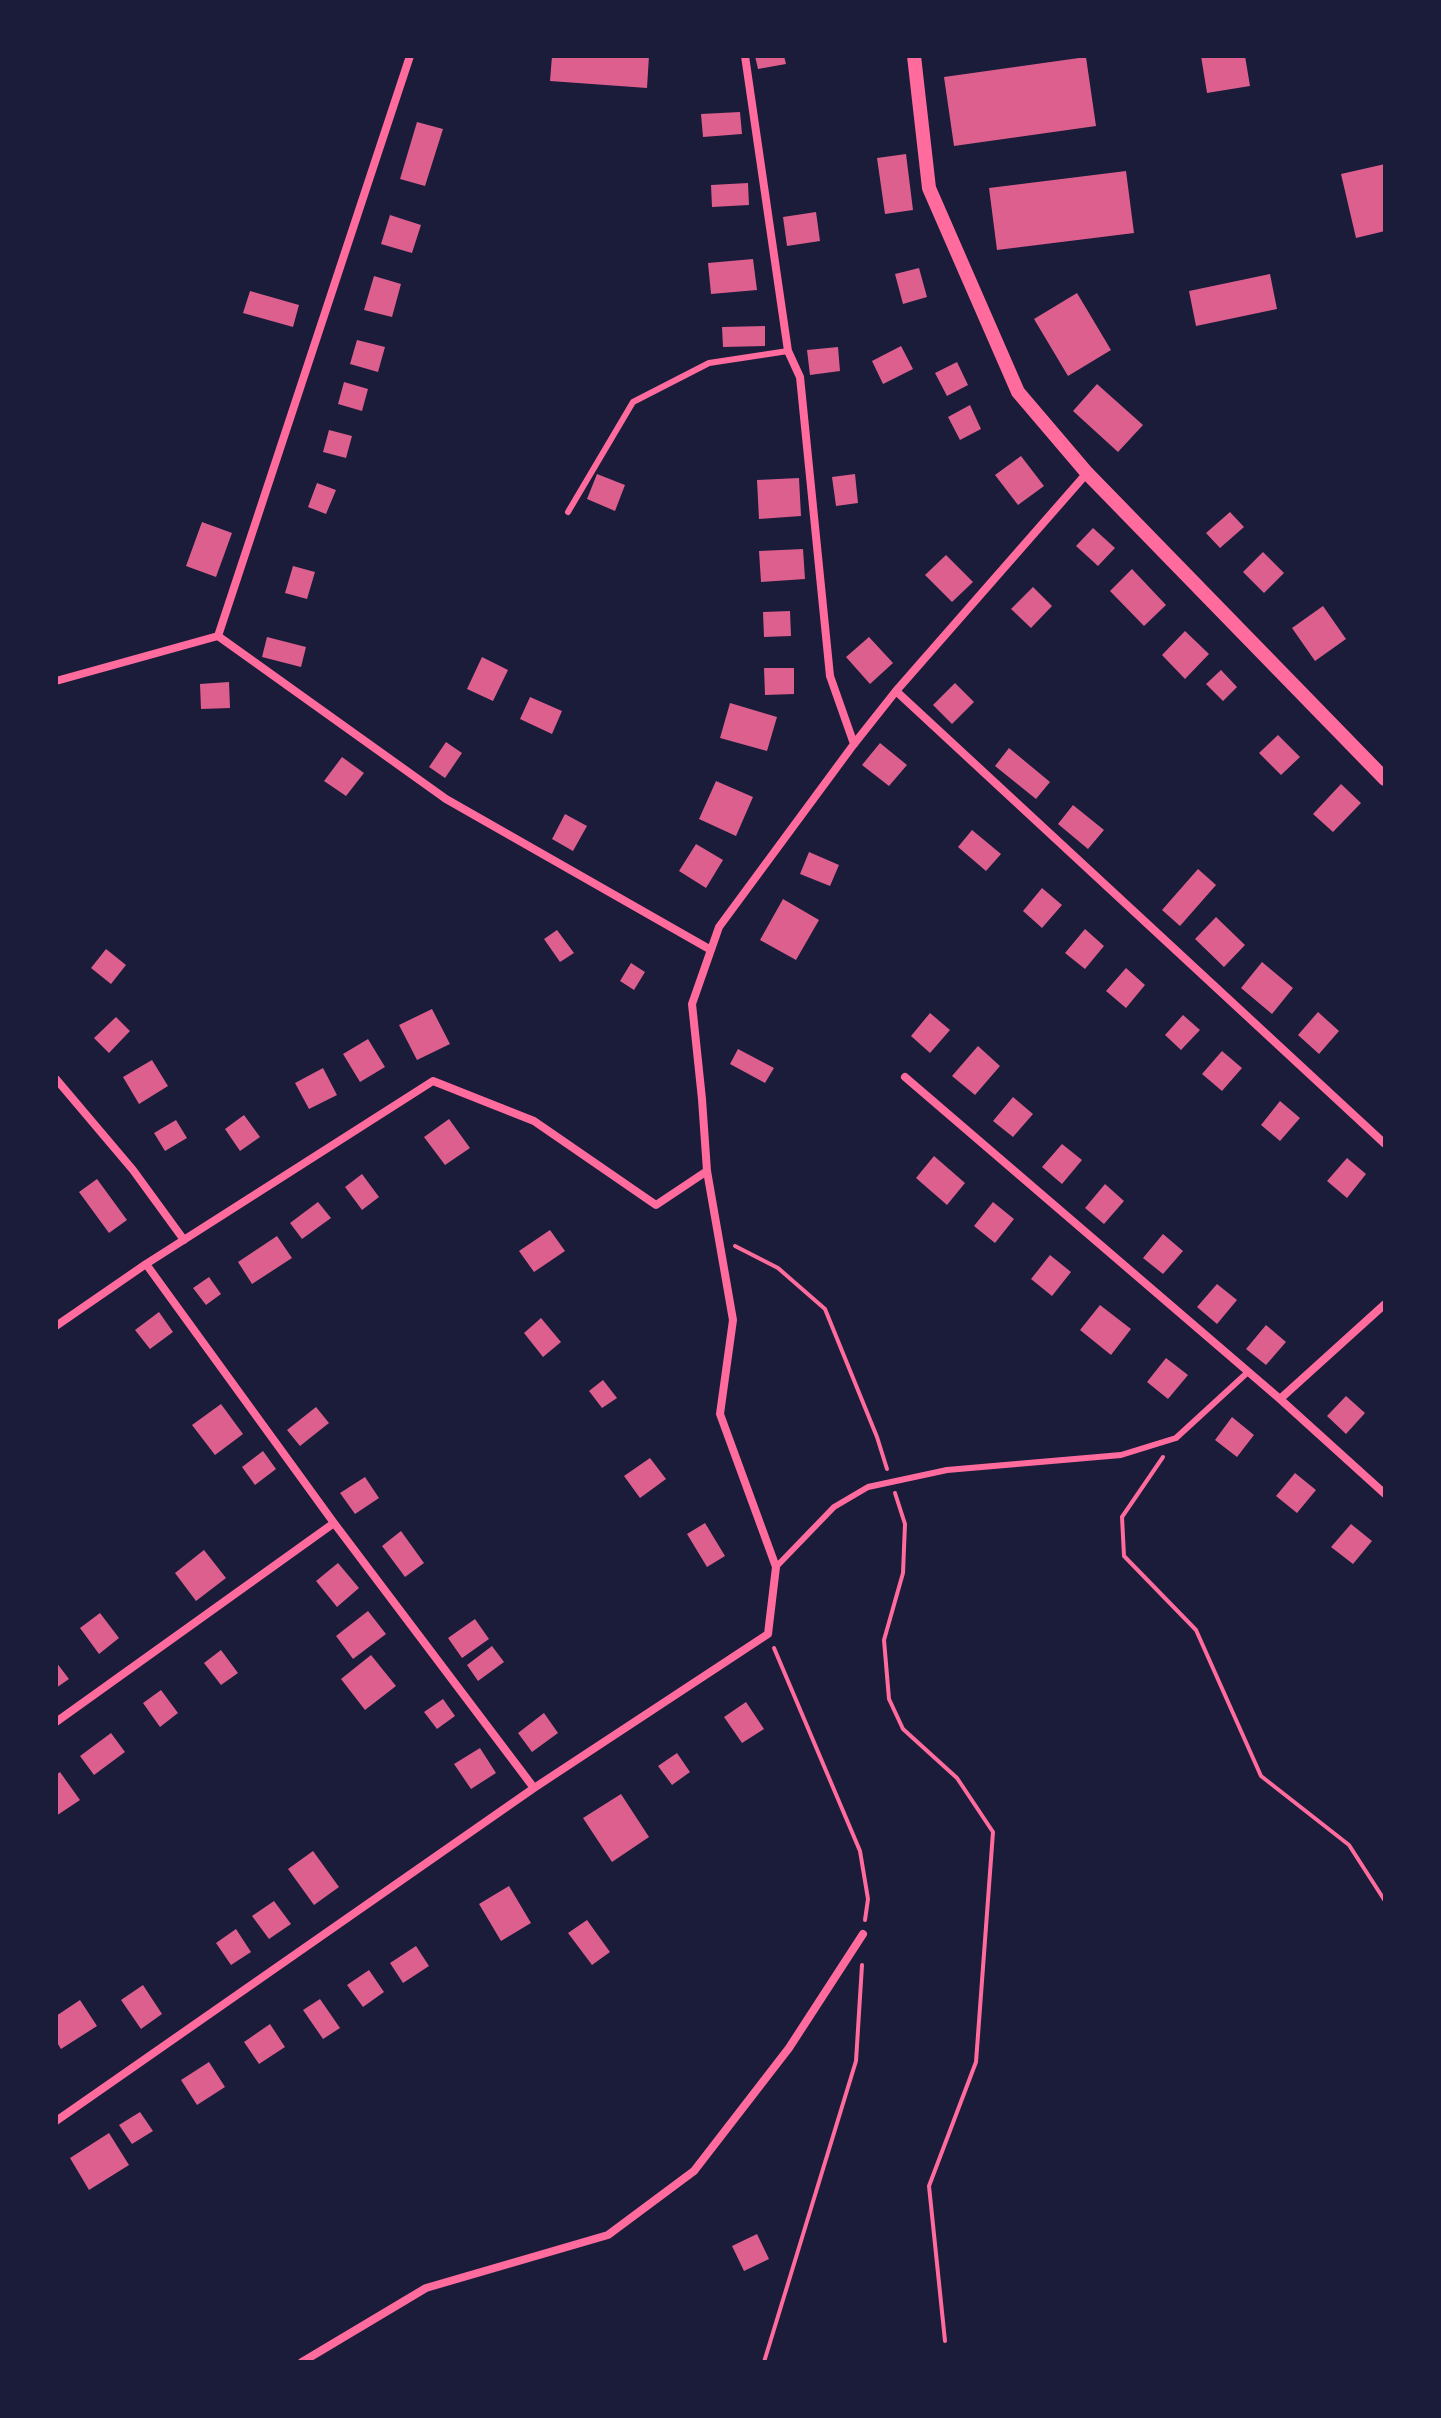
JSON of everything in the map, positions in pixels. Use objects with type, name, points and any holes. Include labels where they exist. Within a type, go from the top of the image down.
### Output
[{"type":"street","points":[[218,636],[410,56]]},
{"type":"street","points":[[745,56],[788,351],[800,377],[830,676],[854,744]]},
{"type":"street","points":[[914,56],[929,188],[1018,392],[1087,473],[1385,779]]},
{"type":"street","points":[[56,2121],[534,1788],[768,1634],[776,1567],[720,1414],[733,1320],[707,1171],[692,1004],[719,927],[854,744],[896,691],[1087,473]]},
{"type":"street","points":[[56,681],[218,636]]},
{"type":"street","points":[[218,636],[446,799],[711,950]]},
{"type":"street","points":[[896,691],[1385,1144]]},
{"type":"street","points":[[905,1077],[1280,1399],[1385,1494]]},
{"type":"street","points":[[56,1079],[133,1170],[184,1240]]},
{"type":"street","points":[[56,1326],[146,1264],[433,1081],[534,1121],[656,1205],[707,1171]]},
{"type":"street","points":[[146,1264],[334,1523],[534,1788]]},
{"type":"street","points":[[1280,1399],[1385,1304]]},
{"type":"street","points":[[56,1722],[334,1523]]},
{"type":"street","points":[[302,2362],[426,2288],[608,2235],[694,2171],[789,2048],[863,1934]]},
{"type":"lane","points":[[568,512],[633,402],[709,363],[788,351]]},
{"type":"lane","points":[[776,1567],[834,1507],[868,1487],[947,1470],[1121,1455],[1176,1438],[1248,1372]]},
{"type":"path","points":[[719,1237],[778,1268],[825,1309],[877,1437],[905,1524],[903,1573],[884,1640],[889,1699],[903,1729],[957,1778],[993,1832],[976,2062],[929,2186],[945,2341]]},
{"type":"path","points":[[1176,1438],[1122,1517],[1124,1556],[1196,1630],[1261,1776],[1349,1845],[1385,1901]]},
{"type":"building","points":[[552,56],[649,56],[647,88],[550,81]]},
{"type":"building","points":[[755,56],[784,56],[786,64],[758,69]]},
{"type":"building","points":[[1201,56],[1245,56],[1250,86],[1207,93]]},
{"type":"building","points":[[1086,57],[1096,126],[954,146],[944,77]]},
{"type":"building","points":[[740,112],[742,134],[703,137],[701,114]]},
{"type":"building","points":[[417,122],[443,129],[425,186],[400,179]]},
{"type":"building","points":[[906,154],[913,210],[885,214],[877,158]]},
{"type":"building","points":[[1385,164],[1385,231],[1356,238],[1341,174]]},
{"type":"building","points":[[1126,171],[1134,233],[997,250],[989,188]]},
{"type":"building","points":[[748,183],[749,205],[712,207],[711,185]]},
{"type":"building","points":[[816,212],[820,241],[787,246],[783,217]]},
{"type":"building","points":[[390,215],[421,225],[412,253],[381,244]]},
{"type":"building","points":[[753,259],[757,290],[711,294],[708,263]]},
{"type":"building","points":[[919,268],[927,297],[903,304],[895,274]]},
{"type":"building","points":[[1270,274],[1277,309],[1196,326],[1189,291]]},
{"type":"building","points":[[374,276],[401,284],[392,317],[364,310]]},
{"type":"building","points":[[250,291],[299,305],[293,327],[243,313]]},
{"type":"building","points":[[1077,293],[1111,350],[1068,376],[1034,319]]},
{"type":"building","points":[[765,326],[765,346],[723,347],[722,327]]},
{"type":"building","points":[[357,340],[385,347],[378,372],[350,364]]},
{"type":"building","points":[[901,346],[913,369],[883,384],[872,361]]},
{"type":"building","points":[[838,347],[840,371],[810,375],[807,350]]},
{"type":"building","points":[[957,362],[968,385],[947,396],[935,373]]},
{"type":"building","points":[[344,382],[368,389],[362,411],[338,404]]},
{"type":"building","points":[[1097,384],[1143,425],[1118,452],[1073,411]]},
{"type":"building","points":[[970,405],[981,429],[960,440],[948,417]]},
{"type":"building","points":[[329,430],[352,436],[346,458],[323,452]]},
{"type":"building","points":[[1021,456],[1044,486],[1018,505],[995,475]]},
{"type":"building","points":[[597,474],[625,485],[615,511],[587,499]]},
{"type":"building","points":[[855,474],[858,503],[836,506],[832,477]]},
{"type":"building","points":[[799,478],[801,516],[759,519],[757,480]]},
{"type":"building","points":[[317,483],[336,490],[326,514],[308,507]]},
{"type":"building","points":[[1230,512],[1244,527],[1220,548],[1206,533]]},
{"type":"building","points":[[202,522],[232,533],[216,577],[186,566]]},
{"type":"building","points":[[1093,528],[1115,548],[1098,566],[1076,546]]},
{"type":"building","points":[[803,549],[805,579],[761,582],[759,551]]},
{"type":"building","points":[[1263,552],[1284,573],[1264,593],[1243,572]]},
{"type":"building","points":[[946,555],[973,582],[952,602],[925,575]]},
{"type":"building","points":[[293,566],[315,572],[307,599],[285,593]]},
{"type":"building","points":[[1132,569],[1166,605],[1144,626],[1110,591]]},
{"type":"building","points":[[1033,587],[1052,606],[1031,628],[1011,609]]},
{"type":"building","points":[[1323,606],[1346,639],[1315,661],[1292,628]]},
{"type":"building","points":[[790,611],[791,636],[764,637],[763,612]]},
{"type":"building","points":[[1185,631],[1209,654],[1185,679],[1162,655]]},
{"type":"building","points":[[267,637],[306,647],[301,667],[262,657]]},
{"type":"building","points":[[869,637],[893,663],[870,684],[846,657]]},
{"type":"building","points":[[482,657],[508,670],[493,701],[467,689]]},
{"type":"building","points":[[764,668],[794,668],[794,694],[765,695]]},
{"type":"building","points":[[1221,670],[1237,687],[1223,701],[1206,684]]},
{"type":"building","points":[[229,682],[230,708],[201,709],[200,684]]},
{"type":"building","points":[[955,683],[974,702],[952,724],[933,705]]},
{"type":"building","points":[[530,697],[562,711],[552,734],[520,719]]},
{"type":"building","points":[[730,703],[777,717],[767,751],[720,738]]},
{"type":"building","points":[[1278,735],[1300,757],[1281,775],[1259,753]]},
{"type":"building","points":[[446,742],[462,753],[445,778],[429,767]]},
{"type":"building","points":[[880,743],[907,765],[889,786],[862,765]]},
{"type":"building","points":[[1009,748],[1050,782],[1036,799],[995,766]]},
{"type":"building","points":[[342,757],[364,773],[346,796],[324,781]]},
{"type":"building","points":[[716,781],[753,797],[736,836],[699,819]]},
{"type":"building","points":[[1341,784],[1361,803],[1333,832],[1313,814]]},
{"type":"building","points":[[1073,805],[1104,830],[1088,849],[1058,824]]},
{"type":"building","points":[[565,814],[587,826],[573,851],[552,839]]},
{"type":"building","points":[[972,830],[1001,854],[986,871],[958,847]]},
{"type":"building","points":[[696,844],[723,860],[706,888],[679,871]]},
{"type":"building","points":[[809,852],[839,865],[830,886],[800,874]]},
{"type":"building","points":[[1198,869],[1216,885],[1180,926],[1162,910]]},
{"type":"building","points":[[1042,888],[1062,905],[1042,928],[1023,911]]},
{"type":"building","points":[[783,899],[819,920],[796,960],[760,940]]},
{"type":"building","points":[[1216,917],[1245,945],[1224,967],[1195,939]]},
{"type":"building","points":[[1085,929],[1104,946],[1085,969],[1065,953]]},
{"type":"building","points":[[557,930],[574,953],[560,962],[544,939]]},
{"type":"building","points":[[106,949],[126,965],[111,984],[91,968]]},
{"type":"building","points":[[1262,962],[1293,988],[1272,1014],[1241,988]]},
{"type":"building","points":[[631,963],[645,972],[634,990],[620,981]]},
{"type":"building","points":[[1126,968],[1145,985],[1126,1008],[1106,991]]},
{"type":"building","points":[[432,1009],[450,1044],[417,1060],[399,1025]]},
{"type":"building","points":[[1318,1012],[1339,1031],[1319,1054],[1298,1035]]},
{"type":"building","points":[[930,1013],[950,1030],[930,1053],[911,1036]]},
{"type":"building","points":[[1183,1015],[1200,1030],[1181,1050],[1165,1035]]},
{"type":"building","points":[[116,1017],[130,1031],[109,1053],[94,1038]]},
{"type":"building","points":[[368,1039],[385,1067],[360,1082],[343,1054]]},
{"type":"building","points":[[978,1046],[1000,1066],[975,1095],[952,1076]]},
{"type":"building","points":[[738,1049],[774,1068],[765,1083],[730,1064]]},
{"type":"building","points":[[1222,1051],[1242,1068],[1222,1091],[1202,1074]]},
{"type":"building","points":[[152,1060],[168,1086],[139,1104],[123,1077]]},
{"type":"building","points":[[323,1068],[337,1095],[309,1109],[295,1083]]},
{"type":"building","points":[[1013,1097],[1033,1114],[1013,1137],[993,1121]]},
{"type":"building","points":[[1280,1101],[1300,1118],[1280,1141],[1261,1125]]},
{"type":"building","points":[[244,1115],[260,1137],[240,1151],[225,1129]]},
{"type":"building","points":[[449,1119],[470,1148],[445,1165],[424,1137]]},
{"type":"building","points":[[176,1120],[187,1138],[165,1151],[154,1133]]},
{"type":"building","points":[[1062,1144],[1082,1160],[1062,1184],[1042,1167]]},
{"type":"building","points":[[934,1156],[965,1183],[947,1205],[916,1178]]},
{"type":"building","points":[[1347,1158],[1366,1174],[1347,1198],[1327,1181]]},
{"type":"building","points":[[362,1174],[379,1197],[362,1210],[345,1187]]},
{"type":"building","points":[[97,1179],[127,1220],[109,1233],[79,1192]]},
{"type":"building","points":[[1105,1184],[1124,1201],[1104,1224],[1085,1208]]},
{"type":"building","points":[[318,1202],[331,1218],[302,1239],[290,1223]]},
{"type":"building","points":[[993,1202],[1014,1219],[995,1243],[974,1226]]},
{"type":"building","points":[[550,1230],[565,1251],[534,1272],[519,1251]]},
{"type":"building","points":[[1163,1234],[1183,1251],[1163,1274],[1143,1258]]},
{"type":"building","points":[[277,1236],[292,1258],[252,1284],[238,1262]]},
{"type":"building","points":[[1050,1255],[1071,1272],[1052,1296],[1031,1279]]},
{"type":"building","points":[[209,1277],[221,1294],[206,1305],[193,1288]]},
{"type":"building","points":[[1217,1284],[1237,1300],[1217,1324],[1197,1307]]},
{"type":"building","points":[[1100,1305],[1131,1329],[1111,1355],[1080,1330]]},
{"type":"building","points":[[159,1312],[173,1332],[150,1349],[135,1330]]},
{"type":"building","points":[[541,1318],[561,1342],[543,1357],[524,1333]]},
{"type":"building","points":[[1266,1325],[1286,1342],[1266,1365],[1246,1349]]},
{"type":"building","points":[[1166,1358],[1188,1375],[1168,1399],[1147,1382]]},
{"type":"building","points":[[603,1380],[617,1398],[602,1408],[589,1391]]},
{"type":"building","points":[[1346,1396],[1365,1413],[1346,1434],[1327,1416]]},
{"type":"building","points":[[221,1404],[243,1434],[215,1455],[192,1425]]},
{"type":"building","points":[[316,1407],[329,1423],[300,1446],[287,1430]]},
{"type":"building","points":[[1232,1417],[1254,1435],[1237,1457],[1215,1440]]},
{"type":"building","points":[[263,1451],[276,1469],[255,1485],[242,1467]]},
{"type":"building","points":[[650,1458],[666,1479],[640,1498],[624,1476]]},
{"type":"building","points":[[1295,1473],[1316,1490],[1297,1513],[1276,1496]]},
{"type":"building","points":[[365,1477],[379,1498],[355,1514],[340,1493]]},
{"type":"building","points":[[705,1523],[725,1556],[707,1567],[687,1534]]},
{"type":"building","points":[[1351,1524],[1372,1541],[1353,1564],[1331,1547]]},
{"type":"building","points":[[401,1531],[424,1563],[405,1577],[382,1546]]},
{"type":"building","points":[[204,1550],[226,1578],[196,1601],[175,1573]]},
{"type":"building","points":[[338,1563],[359,1588],[337,1607],[316,1581]]},
{"type":"building","points":[[368,1611],[386,1634],[353,1659],[336,1636]]},
{"type":"building","points":[[100,1613],[119,1638],[99,1654],[80,1628]]},
{"type":"building","points":[[475,1619],[489,1639],[462,1658],[448,1638]]},
{"type":"building","points":[[492,1646],[504,1662],[478,1681],[467,1665]]},
{"type":"building","points":[[221,1650],[238,1673],[221,1685],[204,1663]]},
{"type":"building","points":[[371,1655],[396,1686],[365,1710],[341,1679]]},
{"type":"building","points":[[56,1662],[69,1679],[56,1688]]},
{"type":"building","points":[[161,1690],[178,1713],[160,1727],[143,1703]]},
{"type":"building","points":[[443,1699],[455,1716],[437,1729],[424,1712]]},
{"type":"building","points":[[746,1702],[764,1729],[742,1743],[724,1717]]},
{"type":"building","points":[[544,1713],[558,1733],[532,1752],[518,1733]]},
{"type":"building","points":[[111,1733],[125,1752],[94,1775],[80,1756]]},
{"type":"building","points":[[480,1748],[496,1773],[471,1789],[454,1764]]},
{"type":"building","points":[[677,1753],[690,1772],[672,1785],[658,1766]]},
{"type":"building","points":[[60,1772],[80,1800],[56,1816],[56,1775]]},
{"type":"building","points":[[621,1794],[649,1837],[612,1862],[583,1818]]},
{"type":"building","points":[[313,1851],[339,1887],[314,1905],[288,1869]]},
{"type":"building","points":[[509,1886],[531,1923],[501,1941],[479,1904]]},
{"type":"building","points":[[274,1901],[291,1924],[269,1939],[252,1916]]},
{"type":"building","points":[[587,1920],[610,1952],[592,1965],[568,1933]]},
{"type":"building","points":[[236,1929],[251,1952],[231,1965],[216,1943]]},
{"type":"building","points":[[416,1946],[429,1966],[403,1983],[390,1963]]},
{"type":"building","points":[[369,1970],[384,1992],[363,2007],[347,1985]]},
{"type":"building","points":[[143,1985],[162,2014],[141,2029],[121,2000]]},
{"type":"building","points":[[320,1999],[340,2028],[323,2039],[303,2010]]},
{"type":"building","points":[[80,2000],[97,2026],[61,2049],[56,2041],[56,2016]]},
{"type":"building","points":[[270,2024],[285,2047],[259,2064],[244,2042]]},
{"type":"building","points":[[209,2062],[225,2087],[197,2105],[181,2080]]},
{"type":"building","points":[[140,2112],[153,2131],[132,2144],[119,2125]]},
{"type":"building","points":[[109,2133],[129,2165],[89,2190],[70,2158]]},
{"type":"building","points":[[757,2234],[769,2259],[744,2271],[732,2246]]}]
